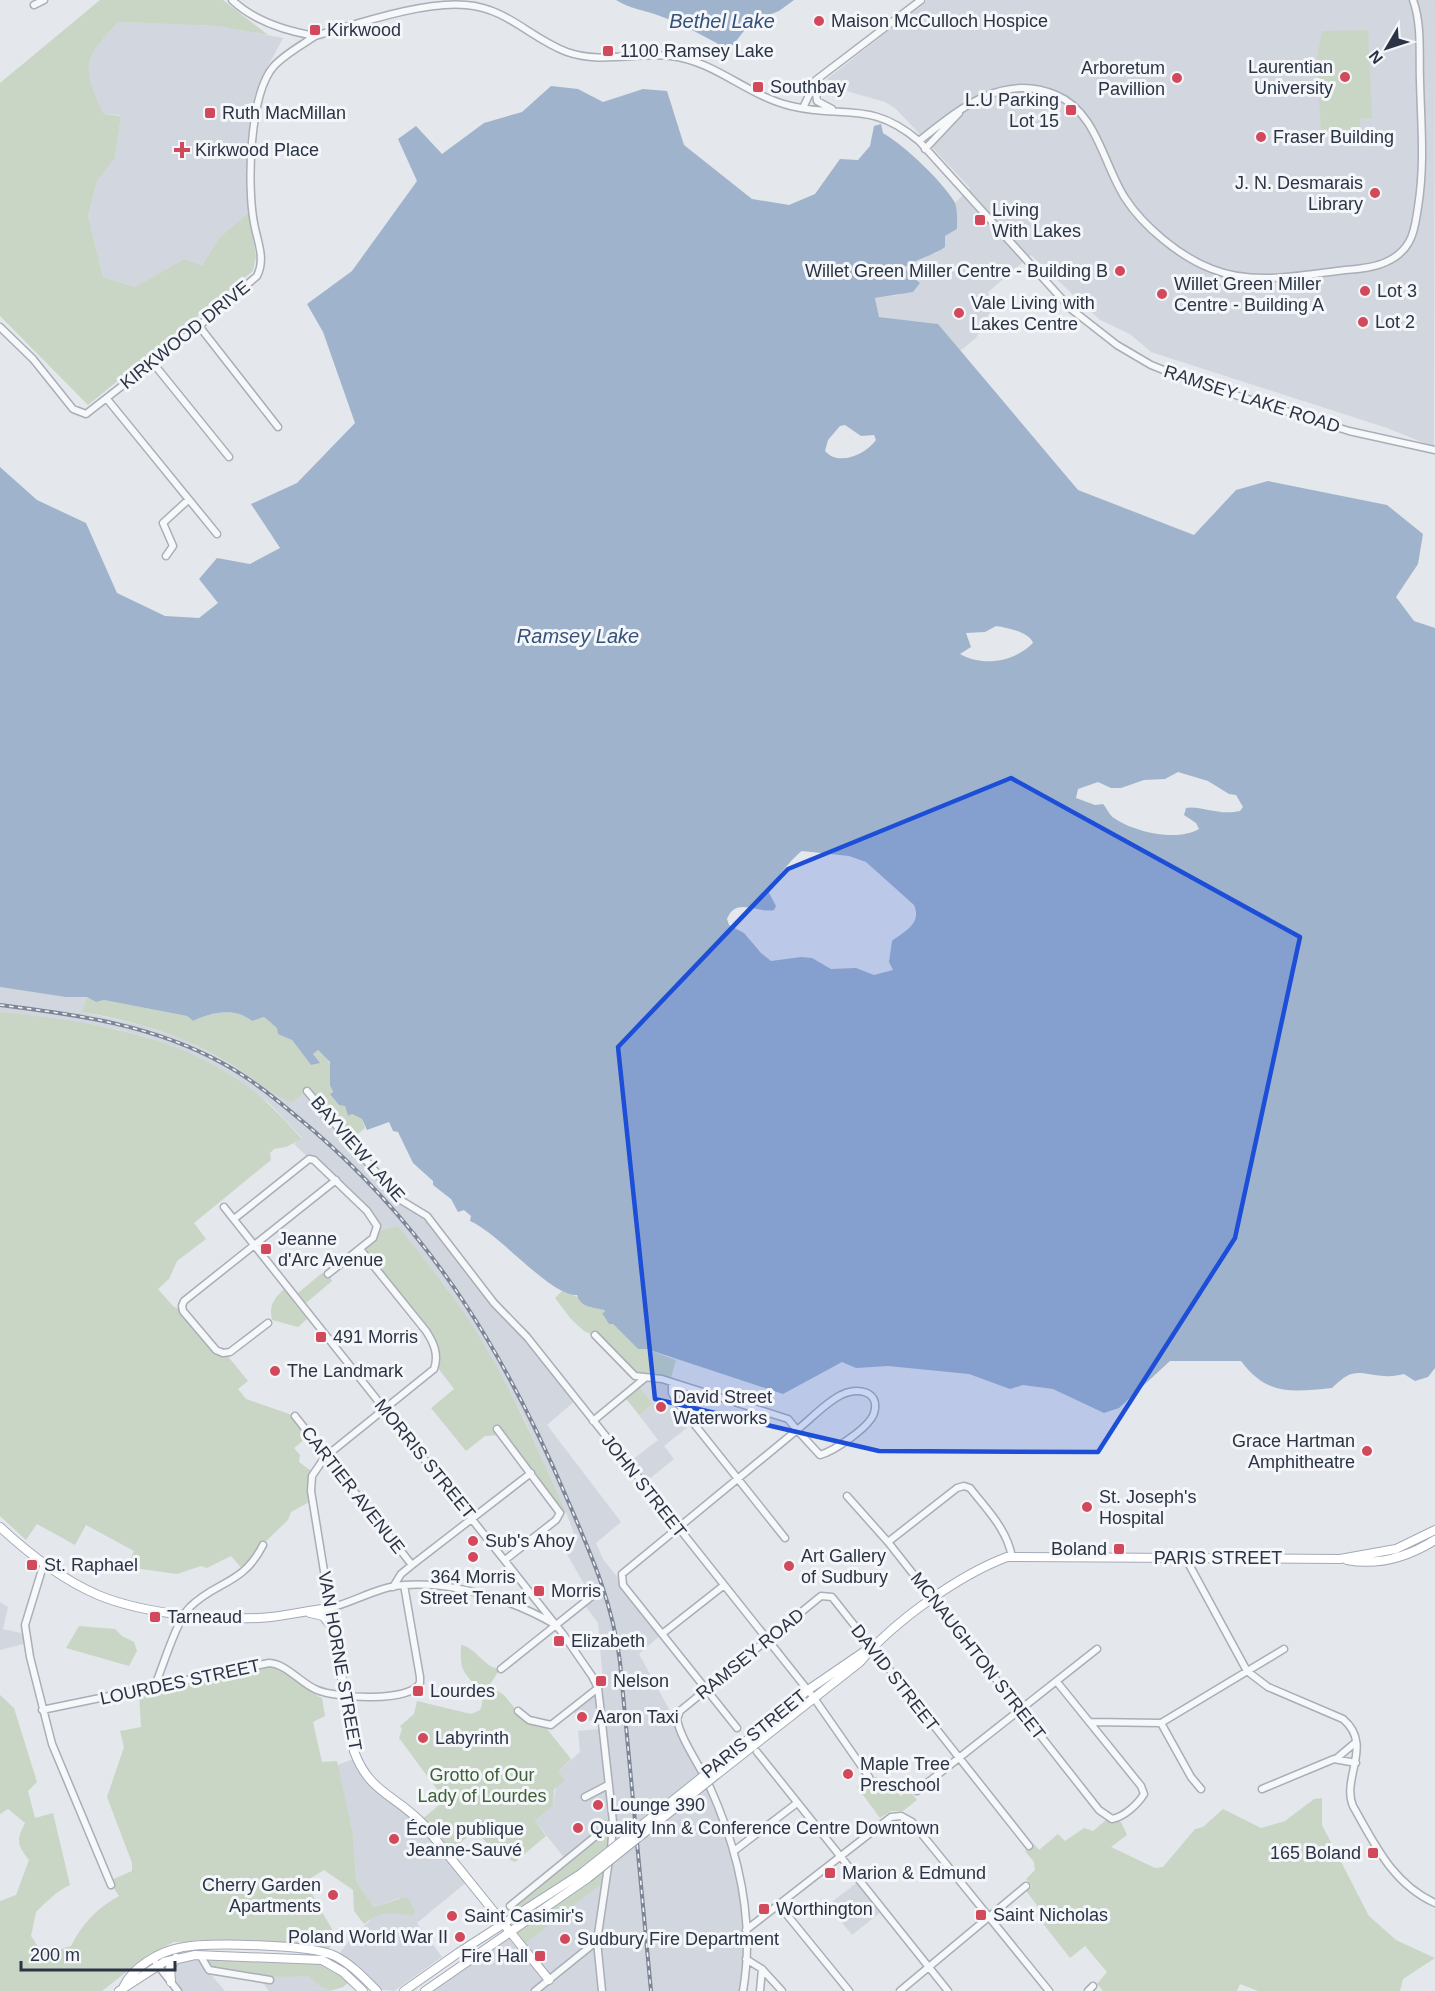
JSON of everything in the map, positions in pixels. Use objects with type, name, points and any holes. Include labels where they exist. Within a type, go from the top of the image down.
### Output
[{"type":"main road","points":[[0,1527],[44,1563],[99,1595],[184,1615],[237,1619],[330,1608]]},
{"type":"main road","name":"PARIS STREET","points":[[1340,1559],[1396,1549],[1435,1530]]},
{"type":"main road","name":"PARIS STREET","points":[[714,1773],[808,1690],[840,1666],[872,1647],[960,1578],[985,1565],[1012,1557],[1340,1559],[1368,1563],[1387,1561],[1410,1553],[1435,1540]]},
{"type":"main road","name":"VAN HORNE STREET","points":[[330,1608],[354,1751],[367,1779],[415,1816],[549,1980]]},
{"type":"main road","points":[[303,1611],[323,1616],[333,1628]]},
{"type":"main road","name":"PARIS STREET","points":[[425,1991],[512,1933],[714,1773],[860,1662],[872,1647]]},
{"type":"main road","name":"PARIS STREET","points":[[404,1991],[504,1923],[585,1876]]},
{"type":"main road","points":[[121,1989],[129,1977],[178,1948],[189,1947],[316,1950],[334,1955],[350,1965],[377,1991]]},
{"type":"main road","points":[[155,1962],[200,1955],[322,1960],[343,1972],[363,1991]]},
{"type":"main road","points":[[171,1982],[170,1968],[176,1958]]},
{"type":"street","points":[[34,5],[44,0]]},
{"type":"street","name":"RAMSEY LAKE ROAD","points":[[232,0],[252,15],[294,33],[315,36],[440,6],[464,4],[487,8],[501,13],[567,52],[595,57],[657,55],[684,58],[700,63],[755,94],[803,108],[876,115],[894,123],[919,141],[1071,309],[1117,345],[1151,365],[1201,384],[1357,433],[1435,450]]},
{"type":"street","points":[[803,108],[815,82],[921,0]]},
{"type":"street","points":[[919,141],[990,93],[1006,89],[1054,94],[1068,101],[1087,120],[1125,198],[1141,218],[1183,252],[1209,268],[1232,276],[1275,279],[1385,263],[1402,251],[1409,242],[1416,222],[1424,144],[1419,44],[1413,0]]},
{"type":"street","name":"KIRKWOOD DRIVE","points":[[0,327],[33,360],[73,409],[86,414],[199,326],[257,276],[261,267],[253,221],[251,154],[260,94],[274,67],[315,36]]},
{"type":"street","points":[[815,82],[817,101],[835,111]]},
{"type":"street","points":[[926,149],[961,111]]},
{"type":"street","points":[[199,326],[278,427]]},
{"type":"street","points":[[153,363],[229,458]]},
{"type":"street","points":[[106,399],[187,501],[217,534]]},
{"type":"street","points":[[166,556],[173,546],[163,523],[187,501]]},
{"type":"street","name":"BAYVIEW LANE","points":[[307,1091],[378,1176],[408,1207]]},
{"type":"street","points":[[234,1219],[309,1159],[320,1164],[373,1217],[377,1231],[373,1238],[328,1274]]},
{"type":"street","points":[[268,1323],[230,1352],[223,1353],[216,1350],[183,1311],[182,1306],[336,1180]]},
{"type":"street","name":"MORRIS STREET","points":[[224,1207],[506,1560],[557,1626],[598,1688]]},
{"type":"street","name":"JOHN STREET","points":[[408,1207],[427,1216],[494,1303],[527,1337],[808,1690],[869,1777]]},
{"type":"street","name":"VAN HORNE STREET","points":[[330,1608],[311,1483],[315,1469],[325,1457],[434,1369],[436,1362],[434,1345],[426,1331],[360,1249]]},
{"type":"street","points":[[595,1335],[630,1372],[778,1414],[788,1419],[797,1430],[817,1454],[823,1455],[868,1424],[875,1412],[873,1400],[865,1391],[855,1389],[840,1395],[797,1430],[738,1480],[624,1572],[623,1585],[737,1728]]},
{"type":"street","points":[[593,1420],[645,1378]]},
{"type":"street","points":[[672,1383],[675,1400],[784,1538]]},
{"type":"street","name":"CARTIER AVENUE","points":[[295,1416],[411,1564]]},
{"type":"street","points":[[497,1429],[560,1513],[555,1520],[506,1560]]},
{"type":"street","points":[[393,1587],[411,1564],[531,1473]]},
{"type":"street","points":[[888,1542],[957,1488],[964,1486],[970,1488],[1002,1529],[1009,1542],[1012,1557]]},
{"type":"street","name":"MCNAUGHTON STREET","points":[[847,1496],[888,1542],[1099,1810],[1107,1816],[1118,1818],[1144,1794],[1141,1786],[1090,1722]]},
{"type":"street","points":[[154,1688],[184,1615],[195,1603],[244,1571],[254,1562],[263,1545]]},
{"type":"street","points":[[1185,1557],[1247,1671],[1269,1687],[1343,1719],[1352,1726],[1356,1742],[1356,1763],[1350,1798],[1353,1806],[1394,1874],[1413,1891],[1435,1903]]},
{"type":"street","points":[[44,1563],[25,1625],[42,1710],[52,1744],[111,1885]]},
{"type":"street","points":[[330,1608],[393,1587],[404,1585],[441,1587],[494,1598],[530,1610],[557,1626]]},
{"type":"street","name":"LOURDES STREET","points":[[42,1710],[273,1663],[317,1690],[345,1696],[388,1696],[417,1688],[420,1677],[404,1585]]},
{"type":"street","points":[[662,1634],[723,1586]]},
{"type":"street","name":"RAMSEY ROAD","points":[[734,1851],[712,1792],[676,1719],[680,1711],[768,1639],[821,1596],[828,1595]]},
{"type":"street","name":"DAVID STREET","points":[[828,1595],[872,1647],[1029,1846]]},
{"type":"street","points":[[501,1669],[591,1597]]},
{"type":"street","points":[[917,1791],[960,1760],[1097,1649]]},
{"type":"street","points":[[1057,1682],[1090,1722],[1161,1723],[1284,1649]]},
{"type":"street","points":[[518,1711],[529,1720],[551,1725],[598,1688]]},
{"type":"street","points":[[598,1688],[613,1822],[613,1837],[597,1941],[602,1991]]},
{"type":"street","points":[[1161,1723],[1191,1777],[1201,1789]]},
{"type":"street","points":[[1262,1788],[1337,1758],[1356,1742]]},
{"type":"street","points":[[757,1752],[948,1991]]},
{"type":"street","points":[[1337,1758],[1356,1763]]},
{"type":"street","points":[[585,1797],[608,1785]]},
{"type":"street","points":[[743,1991],[746,1930],[742,1883],[734,1851],[797,1803]]},
{"type":"street","points":[[746,1930],[891,1817],[902,1816],[912,1822],[1049,1991]]},
{"type":"street","points":[[510,1906],[613,1822]]},
{"type":"street","points":[[900,1991],[1026,1886]]},
{"type":"street","points":[[779,1905],[849,1991]]},
{"type":"street","points":[[535,1991],[597,1941]]},
{"type":"street","points":[[200,1955],[208,1970],[270,1980]]},
{"type":"street","points":[[746,1959],[762,1969],[782,1991]]},
{"type":"street","points":[[155,1962],[178,1991]]},
{"type":"street","points":[[760,1991],[762,1969]]},
{"type":"highlighted area","points":[[1011,778],[1300,937],[1235,1238],[1098,1452],[879,1451],[655,1399],[618,1047],[788,869]]},
{"type":"shaded area","name":"Laurentian University","points":[[927,0],[1435,0],[1434,447],[1387,428],[1151,352],[1130,334],[1100,320],[1031,255],[988,292],[990,312],[976,338],[960,351],[938,324],[879,317],[875,298],[899,295],[908,273],[905,267],[920,257],[937,253],[945,236],[957,229],[955,203],[970,188],[896,109],[885,102],[850,92],[827,79]]},
{"type":"shaded area","name":"Kirkwood Place","points":[[119,22],[217,26],[283,38],[266,70],[253,102],[247,142],[249,212],[219,238],[202,265],[184,259],[135,287],[103,277],[88,216],[97,181],[115,158],[121,115],[104,114],[90,87],[87,67],[93,48]]},
{"type":"shaded area","points":[[0,987],[87,997],[83,1012],[141,1025],[182,1039],[222,1059],[292,1103],[307,1091],[399,1200],[421,1212],[576,1400],[547,1425],[621,1522],[596,1543],[603,1559],[662,1634],[639,1654],[700,1766],[734,1855],[746,1925],[743,1991],[426,1991],[512,1933],[522,1946],[608,1867],[609,1821],[566,1860],[535,1821],[553,1806],[558,1771],[580,1752],[578,1731],[598,1729],[596,1720],[577,1722],[574,1709],[603,1682],[598,1623],[584,1604],[591,1599],[564,1549],[576,1539],[566,1512],[524,1418],[486,1348],[444,1284],[398,1226],[377,1231],[375,1221],[294,1144],[302,1138],[269,1103],[221,1069],[149,1038],[117,1029],[0,1012]]},
{"type":"shaded area","points":[[645,1378],[671,1382],[671,1389],[693,1423],[664,1446],[674,1459],[643,1484],[627,1464],[658,1440],[639,1415],[653,1404],[637,1384]]},
{"type":"shaded area","points":[[0,1602],[8,1607],[3,1629],[25,1634],[27,1643],[0,1650]]},
{"type":"shaded area","name":"École publique Jeanne-Sauvé","points":[[356,1758],[360,1769],[403,1806],[469,1880],[417,1923],[442,1957],[394,1991],[376,1989],[337,1957],[351,1938],[376,1915],[388,1911],[411,1916],[399,1898],[374,1907],[356,1881],[353,1835],[337,1765]]},
{"type":"shaded area","points":[[859,1881],[882,1911],[852,1935],[828,1905]]},
{"type":"shaded area","points":[[200,1955],[203,1965],[225,1991],[171,1991],[176,1987],[171,1982],[172,1964]]},
{"type":"shaded area","points":[[310,1976],[315,1983],[330,1991],[269,1991],[263,1983],[272,1977]]},
{"type":"green space","points":[[100,0],[223,0],[268,35],[217,26],[119,22],[92,54],[89,74],[96,98],[104,114],[121,116],[115,158],[97,181],[88,216],[103,277],[135,287],[184,259],[202,265],[219,238],[249,212],[256,257],[253,271],[88,405],[0,316],[0,83]]},
{"type":"green space","points":[[1368,30],[1372,118],[1360,119],[1360,130],[1336,134],[1321,132],[1317,58],[1322,31]]},
{"type":"green space","points":[[87,997],[96,1002],[104,1000],[187,1016],[193,1021],[223,1012],[238,1014],[252,1021],[264,1017],[292,1040],[311,1065],[313,1054],[318,1050],[327,1059],[330,1064],[335,1099],[345,1106],[348,1116],[352,1114],[362,1119],[365,1128],[349,1142],[307,1091],[292,1103],[231,1064],[189,1042],[136,1024],[82,1012]]},
{"type":"green space","points":[[0,1012],[101,1026],[167,1044],[198,1057],[228,1073],[256,1093],[302,1139],[286,1147],[274,1149],[270,1153],[271,1160],[194,1223],[206,1239],[177,1261],[169,1279],[158,1289],[173,1306],[183,1312],[216,1350],[226,1354],[248,1381],[238,1389],[246,1399],[295,1416],[310,1435],[294,1448],[300,1455],[299,1462],[310,1470],[309,1502],[291,1512],[288,1520],[263,1544],[244,1571],[231,1556],[207,1568],[201,1566],[177,1574],[127,1567],[134,1551],[86,1525],[75,1545],[37,1524],[26,1540],[0,1516]]},
{"type":"green space","points":[[398,1226],[453,1297],[484,1345],[533,1439],[566,1512],[563,1514],[501,1435],[485,1436],[466,1451],[431,1408],[454,1389],[435,1364],[433,1345],[360,1250],[377,1231]]},
{"type":"green space","points":[[322,1273],[328,1274],[332,1281],[306,1303],[298,1293]]},
{"type":"green space","points":[[284,1289],[307,1319],[298,1327],[272,1320],[273,1303]]},
{"type":"green space","points":[[563,1290],[604,1310],[603,1313],[609,1324],[613,1324],[638,1349],[646,1349],[676,1360],[670,1381],[638,1377],[594,1336],[584,1331],[571,1319],[555,1298]]},
{"type":"green space","points":[[637,1384],[653,1404],[639,1415],[623,1395]]},
{"type":"green space","points":[[79,1626],[115,1629],[122,1636],[134,1642],[137,1651],[129,1666],[66,1648]]},
{"type":"green space","name":"Grotto of Our Lady of Lourdes","points":[[461,1645],[472,1650],[489,1665],[500,1669],[489,1686],[504,1695],[522,1717],[543,1724],[571,1759],[558,1771],[565,1780],[554,1789],[553,1806],[535,1821],[546,1836],[515,1862],[495,1853],[476,1830],[447,1854],[420,1821],[445,1800],[399,1738],[402,1729],[400,1726],[414,1714],[417,1701],[471,1714],[480,1710],[482,1698],[463,1669]]},
{"type":"green space","points":[[267,1667],[282,1670],[322,1698],[325,1716],[313,1722],[322,1762],[337,1761],[353,1835],[356,1881],[374,1907],[405,1897],[409,1899],[415,1912],[411,1916],[392,1913],[381,1915],[364,1924],[354,1911],[353,1890],[324,1870],[309,1879],[313,1895],[336,1939],[329,1949],[250,1941],[174,1942],[148,1955],[102,1991],[0,1991],[0,1901],[16,1895],[29,1860],[19,1842],[25,1823],[8,1809],[0,1814],[0,1695],[14,1708],[37,1782],[28,1791],[35,1818],[53,1813],[70,1885],[48,1900],[36,1912],[31,1936],[39,1948],[51,1952],[71,1946],[91,1917],[119,1896],[109,1881],[132,1871],[132,1863],[107,1797],[124,1747],[120,1731],[141,1727],[139,1694]]},
{"type":"green space","points":[[869,1777],[876,1777],[901,1796],[909,1789],[917,1800],[903,1811],[891,1811],[880,1818],[857,1787]]},
{"type":"green space","points":[[1322,1798],[1322,1825],[1369,1916],[1396,1940],[1435,1958],[1403,1979],[1400,1991],[1258,1991],[1240,1984],[1237,1991],[1103,1991],[1097,1984],[1107,1972],[1085,1946],[1070,1958],[1041,1921],[1046,1917],[1026,1891],[1032,1886],[1026,1879],[1035,1870],[1034,1862],[1025,1851],[1034,1844],[1039,1850],[1058,1834],[1065,1841],[1084,1828],[1093,1831],[1106,1820],[1121,1822],[1127,1835],[1111,1847],[1155,1868],[1163,1867],[1195,1829],[1203,1827],[1223,1809],[1261,1828],[1285,1821],[1314,1799]]},
{"type":"green space","points":[[610,1820],[608,1848],[577,1873],[501,1920],[498,1916]]},
{"type":"green space","points":[[608,1867],[606,1880],[522,1946],[512,1933]]},
{"type":"green space","points":[[200,1955],[321,1961],[351,1980],[343,1987],[330,1991],[315,1983],[309,1976],[268,1979],[208,1970]]},
{"type":"water","name":"Bethel Lake","points":[[616,0],[794,0],[779,11],[751,22],[729,50],[678,23]]},
{"type":"water","name":"Ramsey Lake","points":[[551,86],[578,89],[603,102],[643,89],[667,91],[684,145],[752,199],[789,205],[815,194],[840,159],[858,160],[870,146],[874,126],[881,124],[883,133],[921,164],[948,192],[957,211],[957,229],[945,236],[945,247],[905,267],[908,273],[920,283],[913,292],[875,298],[879,317],[938,324],[1078,490],[1194,535],[1236,490],[1268,481],[1387,505],[1423,534],[1418,564],[1396,597],[1414,621],[1435,628],[1435,1368],[1428,1377],[1415,1381],[1404,1374],[1387,1376],[1357,1373],[1339,1381],[1332,1388],[1292,1390],[1281,1389],[1261,1381],[1241,1361],[1170,1361],[1119,1408],[1104,1413],[1053,1389],[1023,1385],[1010,1389],[969,1374],[888,1366],[856,1368],[842,1362],[783,1394],[647,1349],[638,1349],[613,1324],[609,1324],[602,1313],[605,1312],[604,1310],[584,1305],[577,1295],[566,1293],[553,1286],[495,1238],[470,1221],[471,1216],[464,1210],[458,1212],[451,1199],[433,1185],[433,1181],[413,1163],[398,1132],[393,1131],[389,1122],[367,1130],[362,1119],[352,1114],[348,1116],[345,1106],[339,1105],[330,1094],[333,1092],[330,1085],[330,1062],[318,1050],[313,1054],[320,1063],[311,1065],[292,1040],[278,1034],[277,1028],[264,1017],[252,1021],[238,1014],[223,1012],[193,1021],[187,1016],[104,1000],[96,1002],[87,997],[66,997],[0,987],[0,467],[37,500],[86,523],[117,593],[165,616],[199,618],[218,603],[199,579],[217,558],[250,564],[280,548],[251,504],[297,483],[355,423],[323,332],[307,304],[352,271],[417,181],[398,139],[416,126],[442,154],[484,123],[522,112]],"holes":[[[845,425],[861,436],[874,435],[876,440],[866,450],[852,457],[831,456],[825,451],[828,440],[840,426]],[[996,626],[1006,628],[1023,633],[1033,643],[1017,655],[998,660],[978,660],[960,654],[971,647],[966,633],[985,632]],[[1178,772],[1208,781],[1229,794],[1236,795],[1243,807],[1240,811],[1232,812],[1186,808],[1184,815],[1196,823],[1199,829],[1190,833],[1168,835],[1144,831],[1122,823],[1112,817],[1103,804],[1095,805],[1076,798],[1078,789],[1098,782],[1111,788],[1121,788],[1144,780],[1165,779]],[[802,851],[849,856],[866,862],[914,905],[916,912],[914,922],[892,941],[889,962],[893,970],[874,975],[856,968],[831,969],[812,958],[801,957],[771,961],[744,933],[729,925],[727,919],[736,908],[774,910],[776,906],[768,891]]]},
{"type":"railway","points":[[0,1005],[87,1018],[143,1031],[198,1051],[236,1071],[314,1131],[357,1171],[396,1212],[463,1301],[492,1348],[544,1448],[577,1521],[607,1600],[620,1662],[651,1991]]},
{"type":"place","name":"Maison McCulloch Hospice","points":[[819,21]]},
{"type":"place","name":"Kirkwood","points":[[315,30]]},
{"type":"place","name":"1100 Ramsey Lake","points":[[608,51]]},
{"type":"place","name":"Laurentian University","points":[[1345,77]]},
{"type":"place","name":"Arboretum Pavillion","points":[[1177,78]]},
{"type":"place","name":"Southbay","points":[[758,87]]},
{"type":"place","name":"L.U Parking Lot 15","points":[[1071,110]]},
{"type":"place","name":"Ruth MacMillan","points":[[210,113]]},
{"type":"place","name":"Fraser Building","points":[[1261,137]]},
{"type":"place","name":"Kirkwood Place","points":[[182,150]]},
{"type":"place","name":"J. N. Desmarais Library","points":[[1375,193]]},
{"type":"place","name":"Living With Lakes","points":[[980,220]]},
{"type":"place","name":"Willet Green Miller Centre - Building B","points":[[1120,271]]},
{"type":"place","name":"Lot 3","points":[[1365,291]]},
{"type":"place","name":"Willet Green Miller Centre - Building A","points":[[1162,294]]},
{"type":"place","name":"Vale Living with Lakes Centre","points":[[959,313]]},
{"type":"place","name":"Lot 2","points":[[1363,322]]},
{"type":"place","name":"Jeanne d'Arc Avenue","points":[[266,1249]]},
{"type":"place","name":"491 Morris","points":[[321,1337]]},
{"type":"place","name":"The Landmark","points":[[275,1371]]},
{"type":"place","name":"David Street Waterworks","points":[[661,1407]]},
{"type":"place","name":"Grace Hartman Amphitheatre","points":[[1367,1451]]},
{"type":"place","name":"St. Joseph's Hospital","points":[[1087,1507]]},
{"type":"place","name":"Sub's Ahoy","points":[[473,1541]]},
{"type":"place","name":"Boland","points":[[1119,1549]]},
{"type":"place","name":"364 Morris Street Tenant","points":[[473,1557]]},
{"type":"place","name":"St. Raphael","points":[[32,1565]]},
{"type":"place","name":"Art Gallery of Sudbury","points":[[789,1566]]},
{"type":"place","name":"Morris","points":[[539,1591]]},
{"type":"place","name":"Tarneaud","points":[[155,1617]]},
{"type":"place","name":"Elizabeth","points":[[559,1641]]},
{"type":"place","name":"Nelson","points":[[601,1681]]},
{"type":"place","name":"Lourdes","points":[[418,1691]]},
{"type":"place","name":"Aaron Taxi","points":[[582,1717]]},
{"type":"place","name":"Labyrinth","points":[[423,1738]]},
{"type":"place","name":"Maple Tree Preschool","points":[[848,1774]]},
{"type":"place","name":"Lounge 390","points":[[598,1805]]},
{"type":"place","name":"Quality Inn & Conference Centre Downtown","points":[[578,1828]]},
{"type":"place","name":"École publique Jeanne-Sauvé","points":[[394,1839]]},
{"type":"place","name":"165 Boland","points":[[1373,1853]]},
{"type":"place","name":"Marion & Edmund","points":[[830,1873]]},
{"type":"place","name":"Cherry Garden Apartments","points":[[333,1895]]},
{"type":"place","name":"Worthington","points":[[764,1909]]},
{"type":"place","name":"Saint Nicholas","points":[[981,1915]]},
{"type":"place","name":"Saint Casimir's","points":[[452,1916]]},
{"type":"place","name":"Poland World War II","points":[[460,1937]]},
{"type":"place","name":"Sudbury Fire Department","points":[[565,1939]]},
{"type":"place","name":"Fire Hall","points":[[540,1956]]}]
